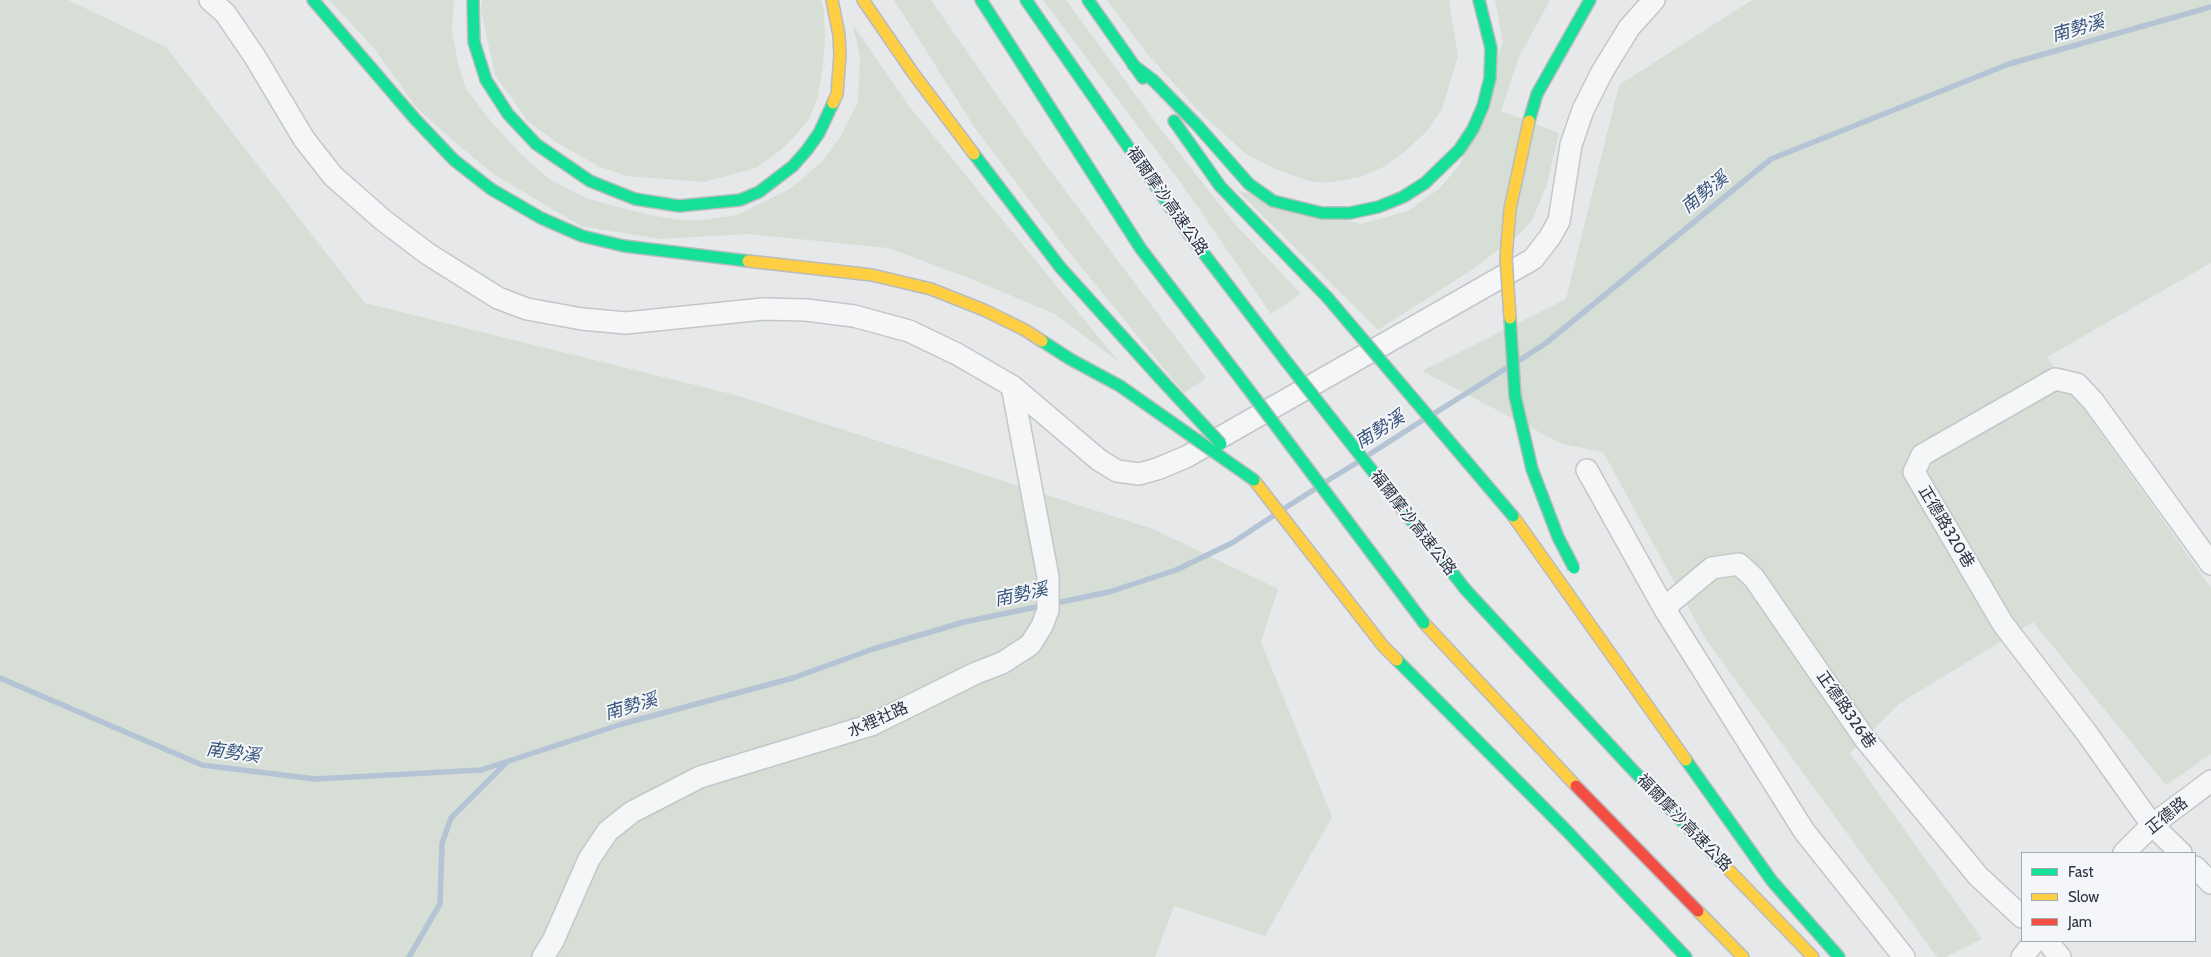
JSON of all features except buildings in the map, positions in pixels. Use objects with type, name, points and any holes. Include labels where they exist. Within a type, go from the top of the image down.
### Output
[{"type":"highway","points":[[313,0],[415,119],[454,160],[490,189],[541,218],[582,236],[624,246],[872,275],[931,290],[984,310],[1025,330],[1070,359],[1120,386],[1254,480]]},
{"type":"highway","points":[[473,0],[474,42],[486,80],[508,114],[536,144],[590,181],[610,190],[635,199],[679,206],[740,200],[777,180],[807,150],[819,133],[837,94],[840,55],[839,35],[832,0]]},
{"type":"highway","points":[[863,0],[913,73],[1060,267],[1254,480],[1383,646],[1567,831],[1686,957]]},
{"type":"highway","points":[[981,0],[1141,249],[1424,624],[1606,818],[1743,957]]},
{"type":"highway","name":"福爾摩沙高速公路","points":[[1026,0],[1190,234],[1286,361],[1466,590],[1631,768],[1813,957]]},
{"type":"highway","points":[[1088,0],[1220,186],[1327,297],[1513,516],[1772,882],[1839,957]]},
{"type":"highway","points":[[1133,65],[1152,80],[1198,126],[1249,184],[1273,201],[1322,213],[1350,213],[1378,207],[1403,198],[1425,183],[1459,150],[1473,128],[1483,106],[1490,78],[1491,48],[1479,0]]},
{"type":"highway","points":[[1576,572],[1558,536],[1532,469],[1515,396],[1506,257],[1510,209],[1522,142],[1537,94],[1590,0]]},
{"type":"highway","points":[[1608,630],[1665,723],[1684,759]]},
{"type":"street","points":[[210,0],[225,13],[255,57],[304,139],[333,176],[383,220],[428,254],[498,298],[527,309],[582,319],[626,322],[763,309],[806,310],[854,316],[909,331],[957,354],[1012,386],[1098,460],[1117,470],[1139,474],[1186,457],[1533,259],[1550,238],[1559,221],[1571,145],[1583,110],[1602,72],[1629,28],[1654,0]]},
{"type":"street","name":"正德路320巷","points":[[2152,825],[2086,732],[2003,624],[1914,472],[1922,454],[2055,379],[2076,384],[2093,401],[2211,564]]},
{"type":"street","name":"水裡社路","points":[[543,957],[553,941],[589,859],[608,831],[632,812],[700,777],[871,725],[976,673],[1002,663],[1030,645],[1042,626],[1048,603],[1048,577],[1012,386]]},
{"type":"street","points":[[1587,470],[1664,608],[1804,831],[1904,957]]},
{"type":"street","name":"正德路326巷","points":[[1664,608],[1712,568],[1739,564],[1754,578],[1865,739],[1978,876],[2021,916]]},
{"type":"street","name":"正德路","points":[[2125,852],[2152,825],[2211,781]]},
{"type":"street","points":[[2152,825],[2180,852]]},
{"type":"street","points":[[2196,868],[2211,883]]},
{"type":"street","points":[[2022,957],[2035,942]]},
{"type":"street","points":[[2047,942],[2060,957]]},
{"type":"shaded area","points":[[0,0],[68,0],[166,47],[365,303],[735,395],[1153,529],[1278,589],[1261,642],[1332,817],[1265,936],[1174,906],[1155,957],[0,957]]},
{"type":"shaded area","points":[[329,0],[454,0],[452,31],[458,64],[466,89],[493,124],[522,155],[549,179],[588,199],[650,215],[681,220],[703,220],[737,215],[788,190],[822,162],[839,139],[858,102],[860,58],[853,25],[909,106],[1118,361],[1055,314],[969,278],[888,248],[748,234],[660,239],[581,226],[495,175],[457,144],[416,107],[374,48]]},
{"type":"shaded area","points":[[482,0],[821,0],[824,10],[825,42],[817,99],[809,119],[797,134],[781,150],[756,168],[704,182],[627,176],[600,167],[556,142],[528,121],[495,75],[481,10]]},
{"type":"shaded area","points":[[894,0],[931,0],[1043,161],[1206,378],[1184,393],[1065,247],[975,128]]},
{"type":"shaded area","points":[[1043,0],[1066,0],[1159,127],[1234,223],[1301,294],[1271,314],[1184,187]]},
{"type":"shaded area","points":[[1107,0],[1449,0],[1458,56],[1442,109],[1426,132],[1403,153],[1383,167],[1360,177],[1327,183],[1309,181],[1275,169],[1246,154],[1198,110],[1149,56]]},
{"type":"shaded area","points":[[1495,0],[1550,0],[1518,59],[1501,111],[1559,133],[1546,187],[1532,220],[1520,234],[1470,271],[1378,330],[1237,190],[1361,224],[1408,211],[1440,188],[1461,163],[1503,42]]},
{"type":"shaded area","points":[[1752,0],[2211,0],[2211,263],[2047,357],[2211,588],[2211,754],[2166,785],[2033,622],[1900,703],[1850,753],[1982,939],[1946,957],[1937,957],[1705,638],[1603,452],[1562,444],[1422,371],[1566,299],[1619,85]]},
{"type":"waterway","name":"南勢溪","points":[[1520,360],[1546,343],[1771,159],[2009,64],[2211,7]]},
{"type":"waterway","name":"南勢溪","points":[[1435,413],[1505,369]]},
{"type":"waterway","name":"南勢溪","points":[[1370,454],[1423,420]]},
{"type":"waterway","name":"南勢溪","points":[[1327,481],[1358,462]]},
{"type":"waterway","name":"南勢溪","points":[[1285,508],[1315,489]]},
{"type":"waterway","name":"南勢溪","points":[[0,678],[202,765],[315,779],[481,770],[622,724],[793,678],[873,649],[964,622],[1109,592],[1176,570],[1232,543],[1273,516]]},
{"type":"waterway","name":"南勢溪","points":[[409,957],[440,904],[442,843],[451,818],[507,762]]},
{"type":"traffic: fast","points":[[313,0],[415,119],[454,160],[491,189],[541,218],[582,236],[624,246],[748,261]]},
{"type":"traffic: fast","points":[[473,0],[474,42],[486,80],[508,114],[536,144],[590,181],[635,199],[679,206],[740,200],[759,192],[793,166],[807,150],[819,133],[833,103]]},
{"type":"traffic: fast","points":[[981,0],[1141,249],[1246,386]]},
{"type":"traffic: fast","points":[[1026,0],[1189,234],[1286,361]]},
{"type":"traffic: fast","points":[[1088,0],[1143,78]]},
{"type":"traffic: fast","points":[[1133,65],[1153,80],[1198,126],[1249,184],[1273,201],[1322,213],[1350,213],[1378,207],[1403,197],[1425,183],[1459,150],[1473,129],[1483,106],[1490,78],[1491,48],[1479,0]]},
{"type":"traffic: fast","points":[[1529,121],[1537,94],[1590,0]]},
{"type":"traffic: fast","points":[[1174,121],[1220,186],[1327,297]]},
{"type":"traffic: fast","points":[[974,154],[1060,267],[1159,377]]},
{"type":"traffic: fast","points":[[1327,297],[1513,516]]},
{"type":"traffic: fast","points":[[1510,318],[1515,396],[1532,469],[1558,537],[1574,568]]},
{"type":"traffic: fast","points":[[1042,341],[1070,359],[1120,386]]},
{"type":"traffic: fast","points":[[1286,361],[1466,590]]},
{"type":"traffic: fast","points":[[1159,377],[1221,444]]},
{"type":"traffic: fast","points":[[1120,386],[1254,480]]},
{"type":"traffic: fast","points":[[1246,386],[1424,623]]},
{"type":"traffic: fast","points":[[1466,590],[1725,866]]},
{"type":"traffic: fast","points":[[1397,660],[1567,831],[1686,957]]},
{"type":"traffic: fast","points":[[1686,760],[1772,881],[1839,957]]},
{"type":"traffic: slow","points":[[832,0],[839,35],[840,55],[837,94],[833,103]]},
{"type":"traffic: slow","points":[[863,0],[913,73],[974,154]]},
{"type":"traffic: slow","points":[[1510,318],[1506,257],[1510,209],[1529,121]]},
{"type":"traffic: slow","points":[[748,261],[872,275],[931,289],[984,310],[1025,330],[1042,341]]},
{"type":"traffic: slow","points":[[1254,480],[1383,646],[1397,660]]},
{"type":"traffic: slow","points":[[1513,516],[1686,760]]},
{"type":"traffic: slow","points":[[1424,623],[1576,786]]},
{"type":"traffic: slow","points":[[1725,866],[1813,957]]},
{"type":"traffic: slow","points":[[1698,911],[1743,957]]},
{"type":"traffic: jam","points":[[1576,786],[1698,911]]}]
